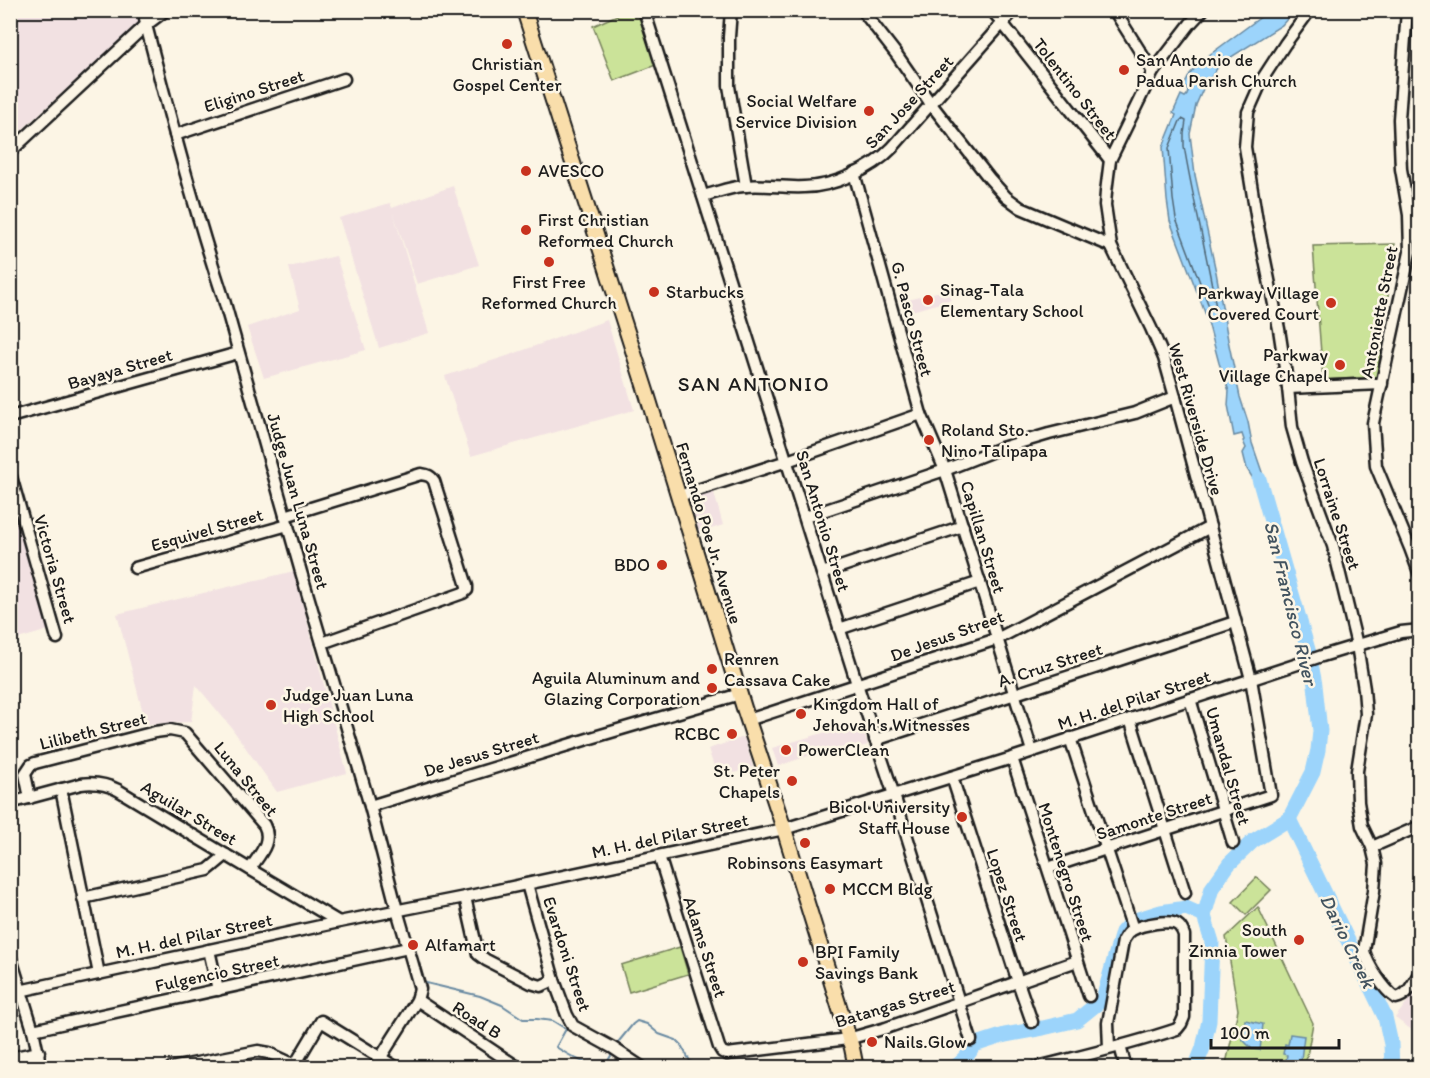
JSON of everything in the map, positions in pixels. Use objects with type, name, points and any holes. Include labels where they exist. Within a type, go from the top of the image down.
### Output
[{"type":"main road","name":"Fernando Poe Jr. Avenue","points":[[524,10],[784,829],[856,1068]]},
{"type":"street","name":"Judge Juan Luna Street","points":[[144,10],[175,135],[370,806],[420,989],[417,1000]]},
{"type":"street","points":[[10,152],[146,25],[166,10]]},
{"type":"street","name":"San Antonio Street","points":[[644,10],[971,1040]]},
{"type":"street","points":[[732,10],[729,37],[729,86],[746,186]]},
{"type":"street","points":[[862,10],[931,104],[1006,197],[1021,208],[1112,246]]},
{"type":"street","name":"Tolentino Street","points":[[992,10],[1110,160]]},
{"type":"street","name":"San Jose Street","points":[[703,196],[746,186],[822,186],[876,162],[884,157],[1014,10]]},
{"type":"street","points":[[1114,10],[1153,72]]},
{"type":"street","name":"West Riverside Drive","points":[[1203,10],[1153,72],[1110,160],[1105,205],[1112,246],[1164,358],[1175,397],[1251,679],[1271,795]]},
{"type":"street","name":"Lorraine Street","points":[[1310,10],[1263,78],[1248,112],[1245,147],[1288,388],[1292,427],[1302,462],[1333,546],[1357,645],[1366,714],[1357,771],[1358,802],[1362,826],[1372,847],[1376,864],[1364,951],[1367,960],[1390,994],[1396,998],[1408,991],[1419,972]]},
{"type":"street","name":"Antoniette Street","points":[[1407,10],[1399,119],[1401,169],[1415,252],[1373,423],[1376,466],[1415,545],[1419,575]]},
{"type":"street","name":"Eligino Street","points":[[175,135],[344,79]]},
{"type":"street","name":"G. Pasco Street","points":[[854,173],[921,414],[945,470]]},
{"type":"street","name":"Bayaya Street","points":[[10,417],[238,353]]},
{"type":"street","points":[[1288,388],[1382,384]]},
{"type":"street","points":[[805,517],[945,470],[998,449],[1135,413],[1175,397]]},
{"type":"street","points":[[679,496],[921,414]]},
{"type":"street","name":"Capillan Street","points":[[945,470],[1032,751]]},
{"type":"street","name":"Victoria Street","points":[[10,473],[57,638]]},
{"type":"street","name":"Esquivel Street","points":[[135,568],[421,474],[431,477],[467,590],[463,594],[322,643]]},
{"type":"street","points":[[822,573],[963,526]]},
{"type":"street","name":"De Jesus Street","points":[[748,720],[997,639],[1210,527]]},
{"type":"street","points":[[839,628],[980,582]]},
{"type":"street","name":"A. Cruz Street","points":[[875,740],[1235,622]]},
{"type":"street","name":"M. H. del Pilar Street","points":[[16,992],[784,829],[1012,758],[1301,662],[1401,632],[1419,630]]},
{"type":"street","name":"De Jesus Street","points":[[370,806],[740,694]]},
{"type":"street","name":"Umandal Street","points":[[1190,699],[1233,843]]},
{"type":"street","points":[[1130,719],[1185,893]]},
{"type":"street","name":"Lilibeth Street","points":[[30,798],[25,774],[35,763],[163,731],[185,733],[195,743]]},
{"type":"street","points":[[1070,738],[1131,924],[1123,941],[1108,1023],[1115,1047],[1126,1068]]},
{"type":"street","name":"Luna Street","points":[[195,743],[268,832],[268,840],[250,869]]},
{"type":"street","name":"Montenegro Street","points":[[1012,758],[1089,996]]},
{"type":"street","name":"Lopez Street","points":[[952,777],[1032,1022]]},
{"type":"street","name":"Aguilar Street","points":[[10,803],[90,783],[108,785],[339,922]]},
{"type":"street","points":[[61,789],[99,974]]},
{"type":"street","name":"Samonte Street","points":[[1048,868],[1271,795]]},
{"type":"street","points":[[1372,847],[1419,826]]},
{"type":"street","points":[[83,898],[208,870],[226,855]]},
{"type":"street","name":"Adams Street","points":[[659,856],[719,1047]]},
{"type":"street","name":"Evardoni Street","points":[[527,884],[554,980],[573,1026],[643,1068]]},
{"type":"street","points":[[465,897],[478,954],[531,983],[541,986],[554,980]]},
{"type":"street","points":[[1034,1068],[1177,1029],[1181,1024],[1184,1017],[1184,935],[1180,927],[1174,923],[1163,922],[1131,924]]},
{"type":"street","name":"Fulgencio Street","points":[[33,1030],[408,948]]},
{"type":"street","points":[[208,950],[218,990]]},
{"type":"street","points":[[10,955],[16,992],[33,1030],[41,1068]]},
{"type":"street","name":"Batangas Street","points":[[719,1047],[722,1052],[732,1054],[849,1039],[1077,961]]},
{"type":"street","points":[[374,1068],[417,1000]]},
{"type":"street","name":"Road B","points":[[417,1000],[519,1068]]},
{"type":"street","points":[[171,1068],[258,1051],[268,1053],[294,1066],[321,1022],[397,1068]]},
{"type":"street","points":[[10,1058],[39,1052]]},
{"type":"shaded area","points":[[11,10],[137,11],[139,22],[14,137],[10,133]]},
{"type":"shaded area","points":[[453,186],[479,265],[417,284],[393,212],[429,333],[379,348],[339,218],[390,203],[392,208]]},
{"type":"shaded area","points":[[336,256],[366,350],[264,378],[247,327],[300,309],[289,267]]},
{"type":"shaded area","name":"Sinag-Tala Elementary School","points":[[947,289],[951,300],[908,312],[905,301]]},
{"type":"shaded area","points":[[607,320],[634,410],[471,456],[445,376]]},
{"type":"shaded area","points":[[713,489],[723,525],[699,533],[688,497]]},
{"type":"shaded area","points":[[10,492],[52,629],[11,641],[10,641]]},
{"type":"shaded area","points":[[294,571],[347,773],[277,792],[231,727],[196,685],[191,722],[146,724],[117,614]]},
{"type":"shaded area","points":[[860,722],[868,745],[821,757],[817,753],[778,766],[772,748]]},
{"type":"shaded area","points":[[744,737],[753,767],[718,778],[708,749]]},
{"type":"shaded area","points":[[1419,986],[1419,1035],[1395,1018]]},
{"type":"green space","points":[[626,11],[644,11],[661,63],[614,81],[593,26]]},
{"type":"green space","points":[[1395,244],[1377,377],[1323,380],[1313,246]]},
{"type":"green space","points":[[1257,877],[1271,890],[1246,915],[1233,902]]},
{"type":"green space","points":[[1258,907],[1313,1023],[1305,1067],[1225,1068],[1238,1010],[1226,937]]},
{"type":"green space","points":[[680,947],[688,974],[629,992],[621,965]]},
{"type":"water","points":[[1269,11],[1294,11],[1282,25],[1220,64],[1203,89],[1196,105],[1190,134],[1195,175],[1240,397],[1269,498],[1263,499],[1247,469],[1243,453],[1246,448],[1242,434],[1234,436],[1228,405],[1229,391],[1207,318],[1170,221],[1163,147],[1176,115],[1173,113],[1181,95],[1185,97],[1187,95],[1188,91],[1184,86],[1190,74],[1201,61]]},
{"type":"water","points":[[1245,1020],[1263,1024],[1260,1050],[1252,1049],[1242,1039]]},
{"type":"water","points":[[1290,1034],[1304,1036],[1300,1067],[1285,1066],[1287,1055],[1283,1054]]},
{"type":"waterway","name":"San Francisco River","points":[[1195,1068],[1203,1048],[1209,1021],[1212,942],[1204,916],[1212,888],[1229,864],[1253,841],[1289,819],[1313,772],[1318,750],[1320,731],[1309,653],[1259,479]]},
{"type":"waterway","name":"Dario Creek","points":[[1289,819],[1385,1017],[1391,1044],[1392,1068]]},
{"type":"waterway","name":"San Francisco River","points":[[953,1068],[965,1058],[974,1045],[1005,1035],[1077,1020],[1103,999],[1122,932],[1132,921],[1161,912],[1186,908],[1204,916]]},
{"type":"waterway","name":"San Francisco River","points":[[422,982],[480,996],[502,1005],[523,1019],[553,1021],[566,1029],[556,1047],[579,1060],[604,1068]]},
{"type":"waterway","name":"San Francisco River","points":[[615,1046],[637,1021],[647,1024],[659,1034],[676,1040],[690,1061],[699,1068]]},
{"type":"waterway","name":"San Francisco River","points":[[604,1068],[613,1052]]},
{"type":"place","name":"Christian Gospel Center","points":[[507,44]]},
{"type":"place","name":"San Antonio de Padua Parish Church","points":[[1124,70]]},
{"type":"place","name":"Social Welfare Service Division","points":[[869,111]]},
{"type":"place","name":"AVESCO","points":[[526,171]]},
{"type":"place","name":"First Christian Reformed Church","points":[[526,230]]},
{"type":"place","name":"First Free Reformed Church","points":[[549,262]]},
{"type":"place","name":"Starbucks","points":[[654,292]]},
{"type":"place","name":"Sinag-Tala Elementary School","points":[[928,300]]},
{"type":"place","name":"Parkway Village Covered Court","points":[[1331,303]]},
{"type":"place","name":"Parkway Village Chapel","points":[[1340,365]]},
{"type":"place","name":"Roland Sto. Nino Talipapa","points":[[929,440]]},
{"type":"place","name":"BDO","points":[[662,565]]},
{"type":"place","name":"Renren Cassava Cake","points":[[712,669]]},
{"type":"place","name":"Aguila Aluminum and Glazing Corporation","points":[[712,688]]},
{"type":"place","name":"Judge Juan Luna High School","points":[[271,705]]},
{"type":"place","name":"Kingdom Hall of Jehovah's Witnesses","points":[[801,714]]},
{"type":"place","name":"RCBC","points":[[732,734]]},
{"type":"place","name":"PowerClean","points":[[786,750]]},
{"type":"place","name":"St. Peter Chapels","points":[[792,781]]},
{"type":"place","name":"Bicol University Staff House","points":[[962,817]]},
{"type":"place","name":"Robinsons Easymart","points":[[805,843]]},
{"type":"place","name":"MCCM Bldg","points":[[830,889]]},
{"type":"place","name":"South Zinnia Tower","points":[[1299,940]]},
{"type":"place","name":"Alfamart","points":[[413,945]]},
{"type":"place","name":"BPI Family Savings Bank","points":[[803,962]]},
{"type":"place","name":"Nails.Glow","points":[[872,1042]]},
{"type":"district","name":"SAN ANTONIO","points":[[754,383]]}]
